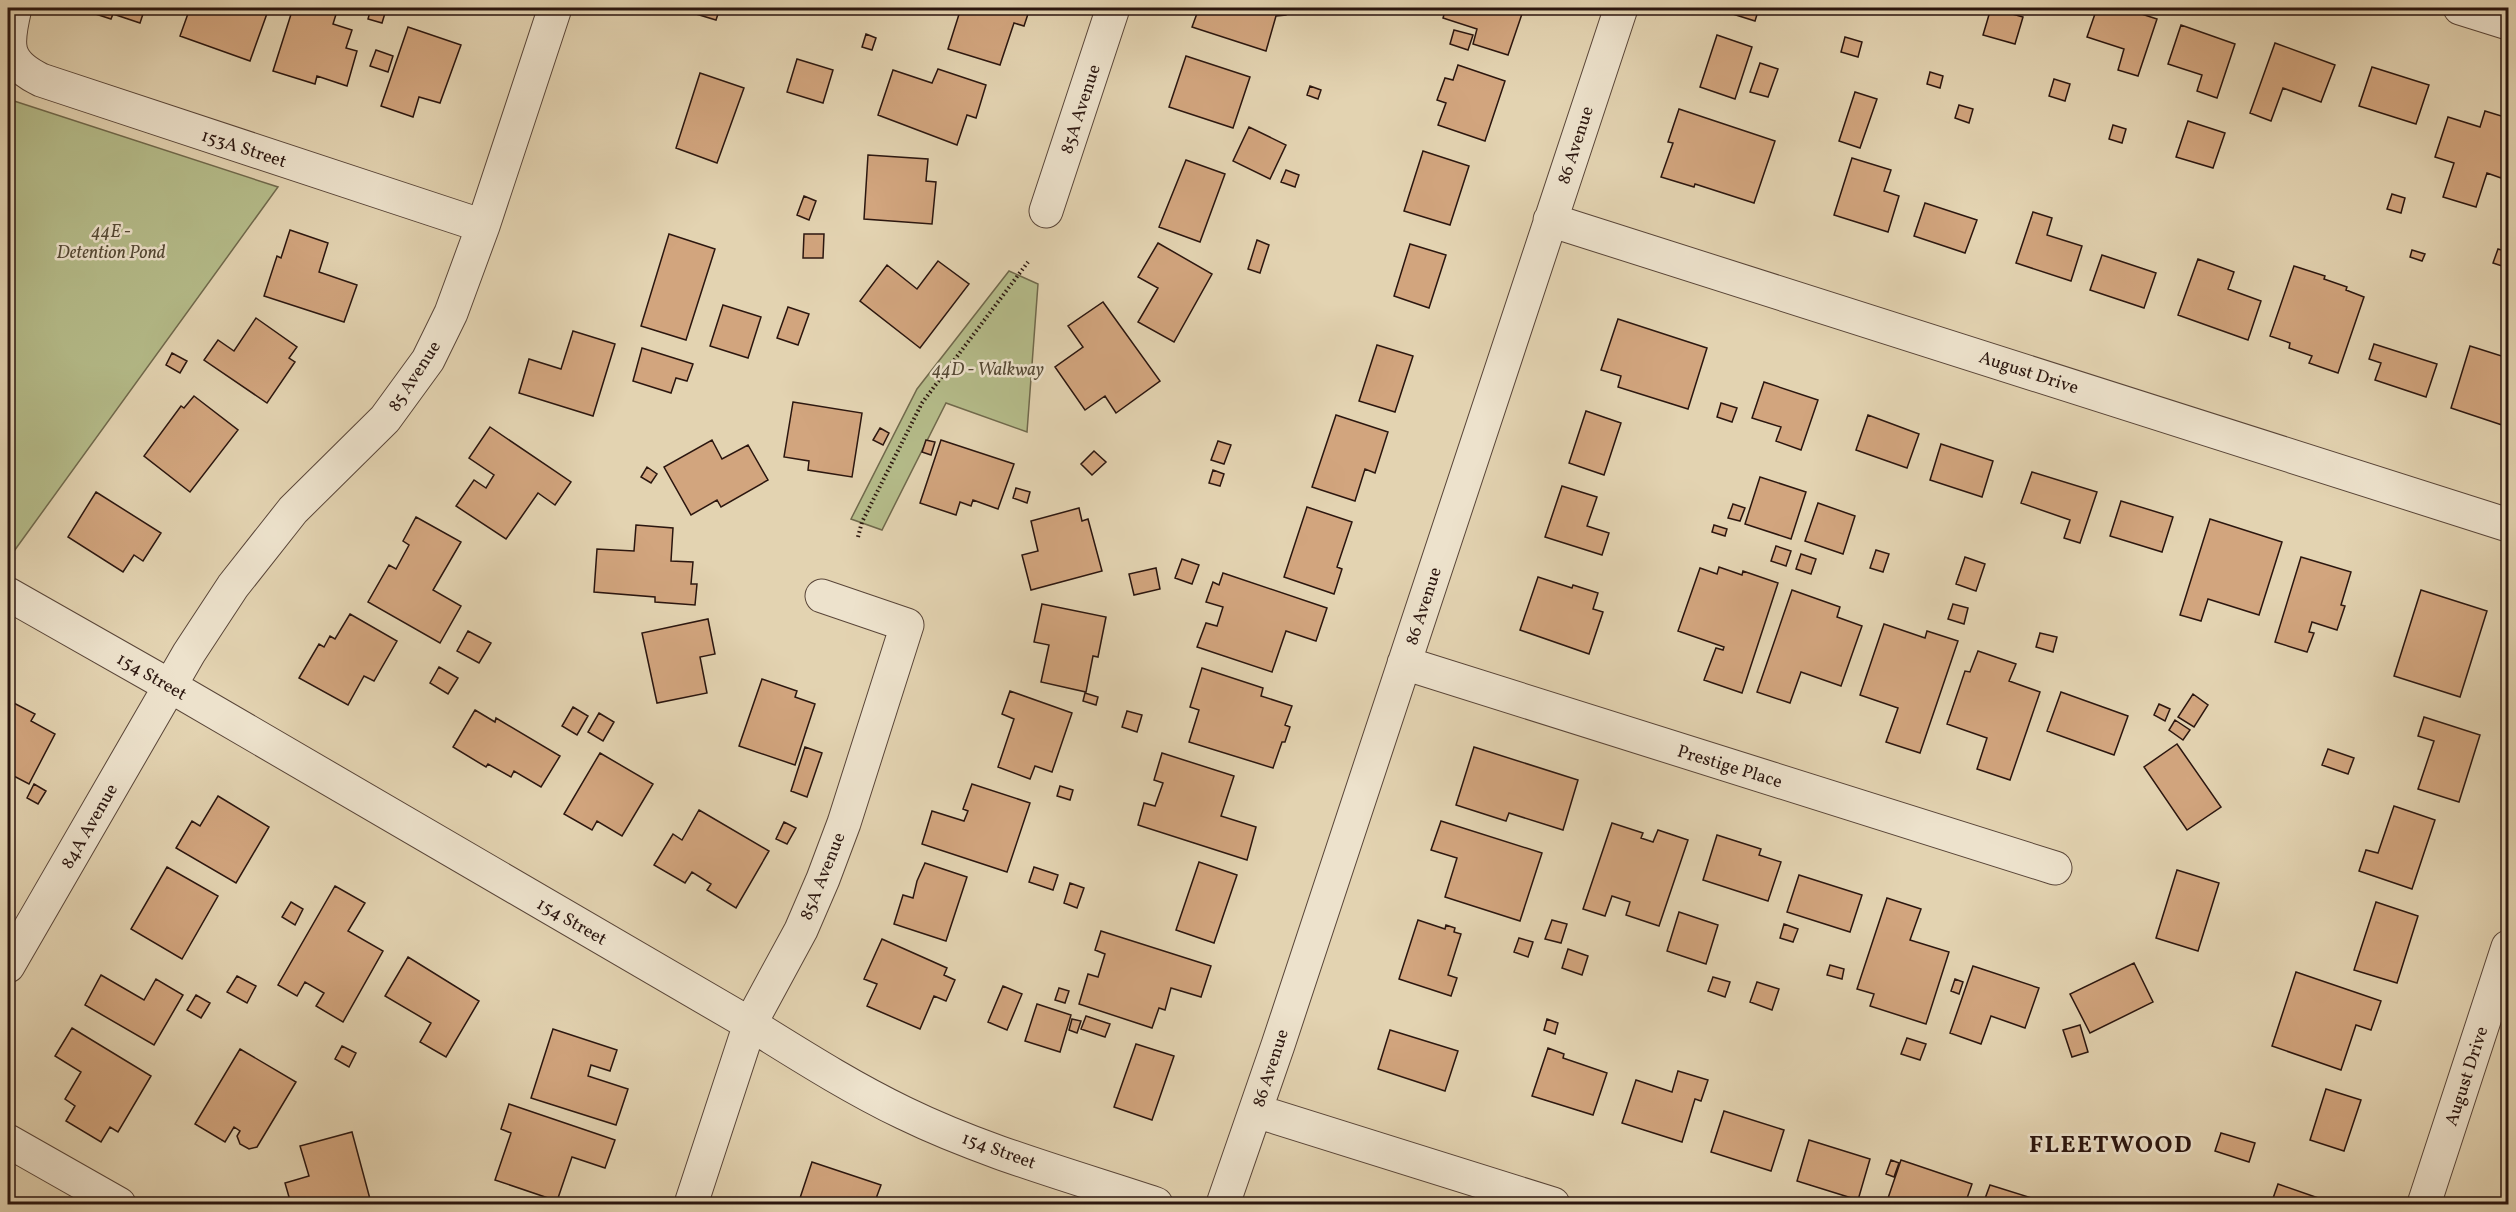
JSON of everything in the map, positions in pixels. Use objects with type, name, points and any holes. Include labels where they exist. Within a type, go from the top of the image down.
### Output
[{"type":"street","name":"153A Street","points":[[15,8],[9,40],[11,58],[30,75],[54,85],[483,226]]},
{"type":"street","name":"85 Avenue","points":[[170,686],[215,613],[270,536],[293,510],[385,419],[416,380],[451,313],[483,226],[555,8]]},
{"type":"street","name":"85A Avenue","points":[[1046,211],[1113,8]]},
{"type":"street","name":"86 Avenue","points":[[1223,1204],[1256,1111],[1621,8]]},
{"type":"street","points":[[2460,8],[2508,23]]},
{"type":"street","name":"August Drive","points":[[1550,220],[2477,513],[2508,525]]},
{"type":"street","name":"154 Street","points":[[8,594],[750,1024],[837,1078],[905,1113],[973,1142],[1156,1204]]},
{"type":"street","name":"85A Avenue","points":[[691,1204],[750,1024],[801,930],[844,823],[907,625],[822,596]]},
{"type":"street","name":"Prestige Place","points":[[1404,663],[2055,868]]},
{"type":"street","name":"84A Avenue","points":[[8,966],[170,686]]},
{"type":"street","name":"August Drive","points":[[2424,1204],[2508,947]]},
{"type":"street","points":[[1256,1111],[1553,1204]]},
{"type":"street","points":[[8,1141],[119,1204]]},
{"type":"path","points":[[858,537],[862,522],[922,403],[1028,262]]},
{"type":"green space","name":"44E - Detention Pond","points":[[8,99],[278,187],[9,558],[8,557]]},
{"type":"green space","name":"44D - Walkway","points":[[1009,271],[1038,284],[1027,432],[946,403],[882,530],[851,519],[917,389]]},
{"type":"building","points":[[77,8],[145,8],[140,23],[113,14],[111,19]]},
{"type":"building","points":[[190,8],[269,8],[250,61],[180,36]]},
{"type":"building","points":[[293,8],[338,8],[333,24],[352,30],[346,48],[357,51],[347,86],[317,76],[315,84],[273,71]]},
{"type":"building","points":[[371,8],[386,10],[382,23],[368,19]]},
{"type":"building","points":[[676,8],[720,8],[716,20]]},
{"type":"building","points":[[961,8],[1030,8],[1024,26],[1014,23],[1000,65],[948,49]]},
{"type":"building","points":[[1199,8],[1288,8],[1286,15],[1276,16],[1266,51],[1192,27]]},
{"type":"building","points":[[1446,8],[1524,8],[1508,55],[1473,44],[1477,29],[1443,18]]},
{"type":"building","points":[[1721,8],[1759,8],[1755,21],[1720,10]]},
{"type":"building","points":[[1991,8],[2023,17],[2015,44],[1983,35]]},
{"type":"building","points":[[2097,8],[2123,8],[2157,19],[2138,76],[2118,70],[2124,49],[2087,37]]},
{"type":"building","points":[[2181,25],[2235,44],[2217,98],[2197,91],[2202,75],[2168,64]]},
{"type":"building","points":[[408,27],[461,45],[440,103],[419,97],[413,117],[381,106]]},
{"type":"building","points":[[1454,30],[1473,35],[1468,50],[1450,44]]},
{"type":"building","points":[[866,34],[876,38],[872,50],[862,47]]},
{"type":"building","points":[[1717,35],[1752,47],[1735,99],[1700,87]]},
{"type":"building","points":[[1845,37],[1862,42],[1858,57],[1841,52]]},
{"type":"building","points":[[2275,43],[2335,65],[2321,102],[2283,88],[2271,121],[2250,113]]},
{"type":"building","points":[[376,50],[393,56],[388,72],[370,66]]},
{"type":"building","points":[[1186,56],[1250,77],[1233,128],[1169,107]]},
{"type":"building","points":[[797,59],[833,70],[823,103],[787,92]]},
{"type":"building","points":[[1760,63],[1778,69],[1768,97],[1750,92]]},
{"type":"building","points":[[1458,65],[1505,81],[1485,141],[1438,125],[1446,103],[1437,100],[1445,78],[1453,80]]},
{"type":"building","points":[[2372,67],[2429,85],[2416,124],[2359,106]]},
{"type":"building","points":[[938,69],[986,85],[976,118],[967,115],[957,145],[878,115],[893,70],[932,83]]},
{"type":"building","points":[[1930,72],[1943,76],[1940,88],[1927,84]]},
{"type":"building","points":[[700,73],[744,88],[717,163],[676,148]]},
{"type":"building","points":[[2054,79],[2070,84],[2065,101],[2049,96]]},
{"type":"building","points":[[1310,86],[1321,90],[1318,99],[1307,95]]},
{"type":"building","points":[[1855,92],[1877,99],[1860,148],[1839,141]]},
{"type":"building","points":[[1959,105],[1973,109],[1969,123],[1955,118]]},
{"type":"building","points":[[1679,109],[1775,141],[1754,203],[1695,184],[1694,187],[1661,177],[1673,143],[1668,142]]},
{"type":"building","points":[[2485,111],[2508,118],[2508,154],[2501,178],[2487,173],[2476,207],[2443,197],[2454,163],[2435,157],[2448,117],[2480,127]]},
{"type":"building","points":[[2188,121],[2225,133],[2213,168],[2176,157]]},
{"type":"building","points":[[2113,125],[2126,129],[2122,143],[2109,139]]},
{"type":"building","points":[[1249,127],[1286,145],[1270,179],[1233,161]]},
{"type":"building","points":[[1423,151],[1469,166],[1450,225],[1404,211]]},
{"type":"building","points":[[868,155],[928,159],[926,181],[936,182],[932,224],[864,219]]},
{"type":"building","points":[[1852,158],[1891,170],[1884,191],[1899,196],[1888,232],[1834,215]]},
{"type":"building","points":[[1186,160],[1225,174],[1200,242],[1159,227]]},
{"type":"building","points":[[1286,170],[1299,175],[1295,187],[1281,182]]},
{"type":"building","points":[[2392,194],[2405,198],[2401,213],[2387,209]]},
{"type":"building","points":[[804,196],[816,201],[809,220],[797,215]]},
{"type":"building","points":[[1925,203],[1977,220],[1965,253],[1914,236]]},
{"type":"building","points":[[2033,212],[2052,218],[2047,235],[2082,246],[2071,281],[2016,263]]},
{"type":"building","points":[[290,230],[328,243],[319,272],[357,285],[344,322],[264,296],[277,256],[281,258]]},
{"type":"building","points":[[669,234],[715,249],[686,340],[641,326]]},
{"type":"building","points":[[804,234],[824,234],[823,258],[803,258]]},
{"type":"building","points":[[1257,240],[1269,245],[1260,273],[1248,269]]},
{"type":"building","points":[[1158,243],[1212,274],[1174,342],[1138,322],[1158,288],[1138,277]]},
{"type":"building","points":[[1410,244],[1446,255],[1429,308],[1394,296]]},
{"type":"building","points":[[2498,249],[2508,252],[2508,268],[2493,263]]},
{"type":"building","points":[[2412,250],[2425,254],[2422,261],[2410,257]]},
{"type":"building","points":[[2102,255],[2156,273],[2144,308],[2090,290]]},
{"type":"building","points":[[2198,259],[2234,272],[2228,289],[2261,301],[2248,340],[2178,315]]},
{"type":"building","points":[[938,261],[969,284],[920,348],[860,301],[887,265],[917,289]]},
{"type":"building","points":[[2294,266],[2325,276],[2324,279],[2347,287],[2346,290],[2364,297],[2338,373],[2309,363],[2312,356],[2289,348],[2290,343],[2270,336]]},
{"type":"building","points":[[1103,302],[1160,381],[1116,413],[1105,396],[1085,410],[1055,367],[1083,347],[1068,326]]},
{"type":"building","points":[[723,305],[761,317],[748,358],[710,346]]},
{"type":"building","points":[[788,307],[809,314],[798,345],[777,338]]},
{"type":"building","points":[[256,318],[297,347],[289,358],[295,362],[267,403],[204,360],[218,340],[234,351]]},
{"type":"building","points":[[1618,319],[1707,348],[1688,409],[1618,387],[1621,376],[1601,370]]},
{"type":"building","points":[[573,331],[615,344],[593,416],[519,393],[529,359],[561,369]]},
{"type":"building","points":[[2374,344],[2437,364],[2426,397],[2375,380],[2381,363],[2369,359]]},
{"type":"building","points":[[1377,345],[1413,356],[1395,412],[1359,401]]},
{"type":"building","points":[[2470,346],[2508,358],[2508,406],[2502,425],[2451,408]]},
{"type":"building","points":[[642,348],[693,364],[687,381],[676,378],[671,393],[633,381]]},
{"type":"building","points":[[172,353],[187,361],[180,373],[166,365]]},
{"type":"building","points":[[1764,382],[1818,400],[1801,450],[1776,441],[1781,427],[1752,418]]},
{"type":"building","points":[[194,396],[238,430],[190,492],[144,456],[181,406],[184,408]]},
{"type":"building","points":[[793,402],[862,413],[852,477],[808,470],[809,461],[784,457]]},
{"type":"building","points":[[1721,403],[1737,408],[1732,422],[1717,417]]},
{"type":"building","points":[[1586,411],[1621,423],[1604,475],[1569,463]]},
{"type":"building","points":[[1336,415],[1388,432],[1375,473],[1365,469],[1355,501],[1312,487]]},
{"type":"building","points":[[1868,415],[1919,434],[1907,468],[1856,450]]},
{"type":"building","points":[[490,427],[571,482],[555,505],[538,493],[506,539],[456,506],[474,480],[486,488],[494,475],[469,458]]},
{"type":"building","points":[[880,428],[889,433],[883,445],[873,440]]},
{"type":"building","points":[[712,440],[722,459],[748,445],[768,480],[721,507],[717,500],[691,515],[664,467]]},
{"type":"building","points":[[926,440],[935,442],[931,455],[922,452]]},
{"type":"building","points":[[941,440],[1014,464],[998,509],[973,500],[971,506],[960,502],[956,515],[920,503]]},
{"type":"building","points":[[1218,441],[1231,445],[1224,464],[1211,460]]},
{"type":"building","points":[[1941,444],[1993,461],[1982,497],[1930,480]]},
{"type":"building","points":[[1094,451],[1106,462],[1092,475],[1081,464]]},
{"type":"building","points":[[647,467],[657,474],[651,483],[641,477]]},
{"type":"building","points":[[1213,470],[1224,474],[1220,486],[1209,483]]},
{"type":"building","points":[[2032,472],[2097,492],[2080,543],[2064,538],[2070,520],[2021,503]]},
{"type":"building","points":[[1760,477],[1806,492],[1791,539],[1745,524]]},
{"type":"building","points":[[1562,486],[1597,497],[1587,526],[1609,533],[1602,555],[1545,537]]},
{"type":"building","points":[[1016,488],[1030,492],[1027,503],[1013,498]]},
{"type":"building","points":[[96,492],[161,533],[143,561],[134,555],[123,572],[68,537]]},
{"type":"building","points":[[2121,501],[2173,517],[2162,552],[2110,536]]},
{"type":"building","points":[[1818,503],[1855,516],[1843,554],[1805,541]]},
{"type":"building","points":[[1733,504],[1745,508],[1740,521],[1728,518]]},
{"type":"building","points":[[1307,507],[1352,522],[1337,567],[1342,569],[1334,594],[1284,577]]},
{"type":"building","points":[[1079,508],[1082,521],[1088,519],[1102,571],[1031,590],[1022,555],[1038,551],[1031,521]]},
{"type":"building","points":[[416,517],[461,542],[433,590],[461,606],[440,643],[368,602],[389,565],[396,569],[409,545],[403,541]]},
{"type":"building","points":[[2210,519],[2282,542],[2259,615],[2208,599],[2201,621],[2180,615]]},
{"type":"building","points":[[636,525],[673,528],[671,561],[693,562],[691,584],[697,584],[695,605],[655,602],[655,597],[594,592],[597,549],[634,551]]},
{"type":"building","points":[[1714,525],[1727,529],[1725,536],[1712,532]]},
{"type":"building","points":[[1776,546],[1791,551],[1786,566],[1771,561]]},
{"type":"building","points":[[1876,550],[1889,554],[1883,572],[1870,568]]},
{"type":"building","points":[[1801,554],[1816,559],[1811,574],[1796,569]]},
{"type":"building","points":[[1965,557],[1985,564],[1976,591],[1956,584]]},
{"type":"building","points":[[2301,557],[2351,572],[2341,605],[2345,606],[2337,630],[2312,622],[2309,632],[2314,633],[2307,652],[2275,642]]},
{"type":"building","points":[[1182,559],[1199,565],[1192,584],[1175,578]]},
{"type":"building","points":[[1719,567],[1742,575],[1743,571],[1778,583],[1742,693],[1704,680],[1716,648],[1723,650],[1724,647],[1678,631],[1700,568],[1717,574]]},
{"type":"building","points":[[1156,568],[1160,589],[1134,595],[1129,574]]},
{"type":"building","points":[[1223,573],[1327,608],[1316,641],[1286,631],[1272,672],[1197,647],[1206,623],[1217,626],[1223,607],[1206,602],[1213,582],[1219,585]]},
{"type":"building","points":[[1538,577],[1572,588],[1573,585],[1598,593],[1593,609],[1603,612],[1589,654],[1520,630]]},
{"type":"building","points":[[1792,590],[1840,607],[1837,617],[1862,626],[1841,686],[1801,672],[1790,703],[1757,692]]},
{"type":"building","points":[[2421,590],[2487,611],[2460,697],[2394,676]]},
{"type":"building","points":[[1042,604],[1106,617],[1098,657],[1093,656],[1086,692],[1041,682],[1049,645],[1034,642]]},
{"type":"building","points":[[1953,604],[1968,608],[1964,624],[1948,619]]},
{"type":"building","points":[[350,614],[397,641],[374,681],[364,676],[348,705],[299,678],[319,644],[324,647],[330,636],[335,639]]},
{"type":"building","points":[[708,619],[715,654],[700,657],[707,693],[657,703],[642,633]]},
{"type":"building","points":[[1884,624],[1925,638],[1927,631],[1958,641],[1920,753],[1886,742],[1898,708],[1860,695]]},
{"type":"building","points":[[468,631],[491,643],[479,663],[457,651]]},
{"type":"building","points":[[2040,633],[2057,637],[2053,652],[2036,647]]},
{"type":"building","points":[[1978,651],[2016,664],[2009,681],[2040,692],[2010,780],[1977,769],[1987,738],[1947,724],[1965,671],[1970,672]]},
{"type":"building","points":[[439,667],[458,678],[448,694],[430,683]]},
{"type":"building","points":[[1202,668],[1263,688],[1261,696],[1292,706],[1285,725],[1290,727],[1273,768],[1189,742],[1199,710],[1190,707]]},
{"type":"building","points":[[762,679],[797,691],[795,697],[815,704],[795,765],[739,746]]},
{"type":"building","points":[[1010,691],[1072,713],[1052,772],[1035,766],[1030,779],[998,767],[1014,719],[1002,714]]},
{"type":"building","points":[[2061,692],[2128,716],[2114,755],[2047,731]]},
{"type":"building","points":[[1085,693],[1098,697],[1096,705],[1083,701]]},
{"type":"building","points":[[2193,694],[2208,705],[2194,727],[2178,717]]},
{"type":"building","points":[[8,700],[35,714],[31,721],[55,734],[29,784],[8,773]]},
{"type":"building","points":[[2159,704],[2170,709],[2165,721],[2154,715]]},
{"type":"building","points":[[573,707],[588,716],[577,735],[562,726]]},
{"type":"building","points":[[475,710],[495,722],[496,718],[560,756],[541,787],[514,771],[511,777],[488,764],[486,767],[453,747]]},
{"type":"building","points":[[1127,711],[1142,715],[1137,732],[1122,727]]},
{"type":"building","points":[[599,713],[614,722],[603,741],[588,732]]},
{"type":"building","points":[[2424,717],[2480,735],[2459,802],[2418,789],[2434,741],[2418,736]]},
{"type":"building","points":[[2175,720],[2190,730],[2183,740],[2169,730]]},
{"type":"building","points":[[2177,744],[2221,807],[2187,830],[2144,767]]},
{"type":"building","points":[[805,747],[822,753],[807,797],[791,791]]},
{"type":"building","points":[[1474,747],[1578,780],[1563,830],[1509,813],[1506,821],[1456,805]]},
{"type":"building","points":[[2328,749],[2354,758],[2348,774],[2322,765]]},
{"type":"building","points":[[600,753],[653,784],[622,836],[597,821],[592,830],[564,814]]},
{"type":"building","points":[[1162,753],[1234,776],[1221,816],[1256,827],[1247,860],[1138,825],[1144,803],[1155,806],[1163,783],[1154,780]]},
{"type":"building","points":[[34,784],[46,791],[38,804],[27,798]]},
{"type":"building","points":[[972,784],[1030,803],[1007,872],[922,844],[932,811],[964,821],[968,811],[963,809]]},
{"type":"building","points":[[1060,786],[1073,790],[1070,800],[1057,796]]},
{"type":"building","points":[[218,796],[269,827],[236,883],[176,848],[192,821],[200,826]]},
{"type":"building","points":[[2394,806],[2435,820],[2412,889],[2359,871],[2366,850],[2378,853]]},
{"type":"building","points":[[699,810],[769,851],[736,908],[707,890],[711,884],[692,872],[685,883],[654,865],[673,834],[682,840]]},
{"type":"building","points":[[1441,821],[1542,853],[1520,921],[1445,897],[1457,858],[1431,850]]},
{"type":"building","points":[[784,822],[796,828],[787,844],[776,839]]},
{"type":"building","points":[[1612,823],[1643,833],[1641,838],[1653,842],[1658,830],[1688,840],[1659,926],[1626,915],[1630,902],[1612,896],[1605,916],[1583,909]]},
{"type":"building","points":[[1717,835],[1761,849],[1759,855],[1781,862],[1768,901],[1703,880]]},
{"type":"building","points":[[1199,862],[1237,875],[1214,943],[1176,930]]},
{"type":"building","points":[[925,863],[967,877],[946,941],[894,924],[903,895],[913,898]]},
{"type":"building","points":[[167,867],[218,896],[182,959],[131,929]]},
{"type":"building","points":[[1034,867],[1058,875],[1053,890],[1029,882]]},
{"type":"building","points":[[2177,870],[2219,883],[2198,951],[2156,938]]},
{"type":"building","points":[[1799,875],[1862,895],[1850,932],[1787,912]]},
{"type":"building","points":[[1070,883],[1084,888],[1077,908],[1064,903]]},
{"type":"building","points":[[335,886],[365,903],[348,931],[383,951],[343,1022],[316,1006],[324,993],[305,982],[297,996],[278,985]]},
{"type":"building","points":[[1887,898],[1921,909],[1910,940],[1949,952],[1926,1024],[1870,1006],[1874,994],[1857,989]]},
{"type":"building","points":[[291,902],[303,909],[295,925],[282,917]]},
{"type":"building","points":[[2376,902],[2418,916],[2397,983],[2354,970]]},
{"type":"building","points":[[1679,912],[1718,925],[1706,964],[1667,951]]},
{"type":"building","points":[[1418,920],[1445,929],[1446,925],[1455,928],[1454,932],[1461,934],[1448,975],[1457,978],[1451,996],[1399,979]]},
{"type":"building","points":[[1552,920],[1567,924],[1561,943],[1545,939]]},
{"type":"building","points":[[1784,924],[1798,929],[1793,942],[1780,938]]},
{"type":"building","points":[[1101,931],[1211,966],[1201,997],[1171,988],[1165,1010],[1159,1008],[1152,1028],[1079,1004],[1088,974],[1098,977],[1105,954],[1095,950]]},
{"type":"building","points":[[1519,938],[1533,942],[1528,957],[1514,952]]},
{"type":"building","points":[[882,939],[947,968],[944,975],[955,980],[946,1001],[934,996],[920,1029],[867,1006],[877,984],[864,979]]},
{"type":"building","points":[[1568,949],[1588,956],[1582,975],[1562,968]]},
{"type":"building","points":[[408,957],[479,1001],[446,1057],[420,1042],[431,1023],[385,996]]},
{"type":"building","points":[[2134,963],[2153,1002],[2090,1033],[2070,994]]},
{"type":"building","points":[[1830,965],[1844,969],[1842,979],[1827,975]]},
{"type":"building","points":[[1973,966],[2039,988],[2025,1028],[1991,1016],[1981,1044],[1950,1033]]},
{"type":"building","points":[[2296,972],[2381,1001],[2371,1030],[2356,1025],[2341,1070],[2272,1046]]},
{"type":"building","points":[[101,975],[144,1000],[156,979],[183,995],[154,1045],[85,1005]]},
{"type":"building","points":[[237,976],[256,986],[247,1003],[227,992]]},
{"type":"building","points":[[1713,977],[1730,982],[1725,997],[1708,991]]},
{"type":"building","points":[[1955,979],[1963,982],[1959,994],[1951,991]]},
{"type":"building","points":[[1757,982],[1779,989],[1772,1010],[1750,1002]]},
{"type":"building","points":[[1003,986],[1022,994],[1007,1030],[988,1022]]},
{"type":"building","points":[[1059,988],[1069,991],[1065,1003],[1055,1000]]},
{"type":"building","points":[[196,995],[210,1003],[201,1018],[187,1010]]},
{"type":"building","points":[[1037,1004],[1071,1015],[1060,1052],[1025,1041]]},
{"type":"building","points":[[1086,1016],[1110,1024],[1105,1037],[1081,1029]]},
{"type":"building","points":[[1072,1019],[1081,1021],[1077,1033],[1069,1030]]},
{"type":"building","points":[[1547,1019],[1558,1023],[1555,1034],[1544,1030]]},
{"type":"building","points":[[2080,1025],[2088,1052],[2072,1057],[2063,1030]]},
{"type":"building","points":[[72,1028],[151,1076],[118,1132],[110,1127],[101,1142],[66,1121],[75,1106],[65,1099],[81,1072],[55,1056]]},
{"type":"building","points":[[553,1029],[617,1050],[610,1071],[591,1065],[588,1076],[628,1089],[616,1125],[531,1098]]},
{"type":"building","points":[[1390,1030],[1458,1051],[1445,1091],[1378,1069]]},
{"type":"building","points":[[1907,1038],[1926,1044],[1920,1060],[1901,1054]]},
{"type":"building","points":[[1136,1044],[1174,1056],[1152,1120],[1114,1107]]},
{"type":"building","points":[[342,1046],[356,1053],[349,1067],[335,1059]]},
{"type":"building","points":[[1548,1048],[1564,1054],[1563,1058],[1607,1073],[1593,1115],[1532,1096]]},
{"type":"building","points":[[240,1049],[296,1082],[257,1147],[249,1149],[240,1144],[237,1136],[240,1131],[234,1127],[225,1142],[195,1124]]},
{"type":"building","points":[[1678,1071],[1708,1080],[1701,1101],[1695,1099],[1682,1142],[1622,1123],[1636,1080],[1672,1092]]},
{"type":"building","points":[[2326,1089],[2361,1100],[2344,1151],[2310,1140]]},
{"type":"building","points":[[509,1104],[615,1140],[605,1168],[572,1157],[557,1201],[495,1180],[511,1133],[501,1129]]},
{"type":"building","points":[[1724,1111],[1784,1130],[1771,1171],[1711,1152]]},
{"type":"building","points":[[352,1132],[370,1199],[349,1204],[291,1204],[285,1183],[309,1176],[300,1146]]},
{"type":"building","points":[[2221,1133],[2255,1143],[2249,1162],[2215,1151]]},
{"type":"building","points":[[1809,1140],[1870,1159],[1858,1200],[1797,1181]]},
{"type":"building","points":[[1891,1160],[1899,1163],[1894,1177],[1886,1174]]},
{"type":"building","points":[[1901,1160],[1972,1184],[1965,1204],[1886,1204]]},
{"type":"building","points":[[812,1162],[881,1185],[874,1204],[798,1204]]},
{"type":"building","points":[[2278,1184],[2324,1200],[2322,1204],[2271,1204]]},
{"type":"building","points":[[1990,1185],[2051,1204],[1983,1204]]},
{"type":"district","name":"FLEETWOOD","points":[[2111,1144]]}]
